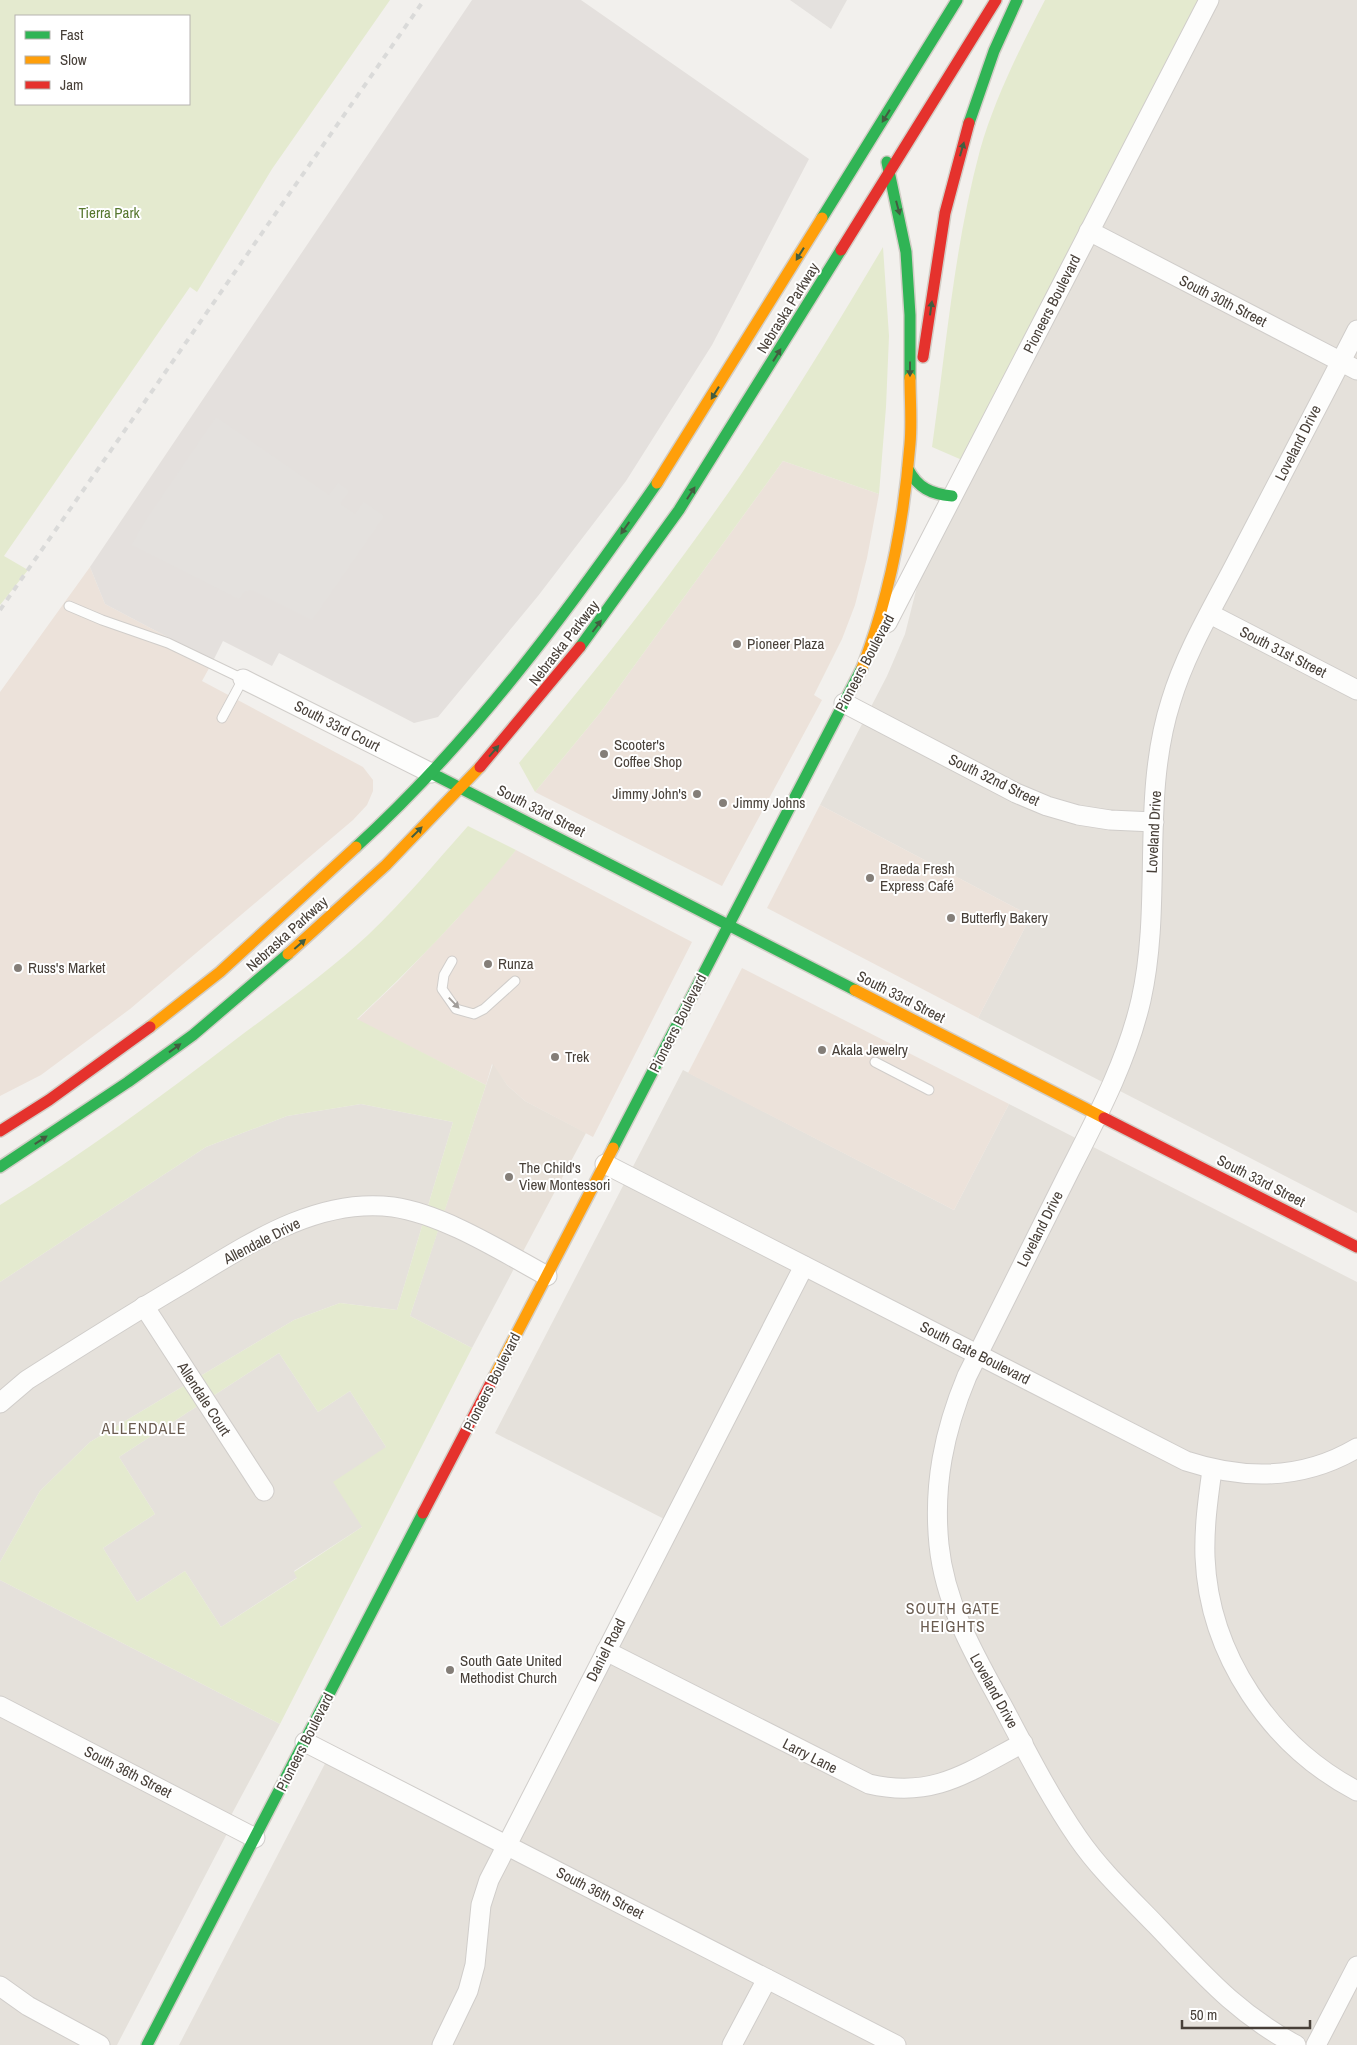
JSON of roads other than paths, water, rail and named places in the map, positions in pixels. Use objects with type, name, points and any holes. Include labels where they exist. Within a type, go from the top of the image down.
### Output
[{"type":"main road","name":"Nebraska Parkway","points":[[0,1131],[49,1100],[138,1036],[220,972],[343,861],[431,773],[539,644],[610,551],[663,474],[957,0]]},
{"type":"main road","points":[[896,122],[957,0]]},
{"type":"main road","name":"Nebraska Parkway","points":[[0,1167],[128,1082],[193,1035],[246,992],[386,865],[462,788],[568,664],[646,559],[698,482],[996,0]]},
{"type":"main road","points":[[862,668],[878,624],[894,562],[910,443],[946,213],[961,150],[982,83],[1018,0]]},
{"type":"main road","points":[[888,150],[888,173],[901,222],[909,284],[910,443]]},
{"type":"main road","points":[[908,469],[913,479],[928,492],[952,496]]},
{"type":"main road","name":"Pioneers Boulevard","points":[[147,2045],[862,668]]},
{"type":"main road","name":"South 33rd Street","points":[[431,773],[1357,1247]]},
{"type":"street","name":"Pioneers Boulevard","points":[[862,668],[1209,0]]},
{"type":"street","name":"South 30th Street","points":[[1089,231],[1349,366]]},
{"type":"street","name":"Loveland Drive","points":[[1296,2045],[1269,2030],[1225,1997],[1108,1876],[1063,1815],[966,1638],[953,1608],[939,1546],[938,1484],[944,1440],[954,1408],[978,1355],[1098,1115],[1132,1035],[1142,998],[1148,956],[1156,778],[1162,736],[1171,701],[1186,662],[1210,614],[1349,366],[1357,330]]},
{"type":"street","name":"South 31st Street","points":[[1210,614],[1357,690]]},
{"type":"street","name":"South 33rd Court","points":[[243,679],[431,773]]},
{"type":"street","name":"South 32nd Street","points":[[844,704],[1016,793],[1047,806],[1078,815],[1110,820],[1154,822]]},
{"type":"street","name":"South Gate Boulevard","points":[[605,1164],[1186,1461],[1212,1470],[1260,1476],[1288,1474],[1319,1466],[1357,1448]]},
{"type":"street","name":"Allendale Drive","points":[[0,1403],[27,1380],[144,1306],[257,1240],[317,1214],[356,1206],[393,1207],[425,1214],[547,1276]]},
{"type":"street","name":"Daniel Road","points":[[442,2045],[468,1991],[474,1965],[481,1905],[489,1880],[804,1266]]},
{"type":"street","name":"Allendale Court","points":[[144,1306],[264,1491]]},
{"type":"street","points":[[1212,1470],[1205,1520],[1205,1558],[1210,1596],[1218,1627],[1232,1662],[1262,1710],[1288,1741],[1317,1766],[1357,1791]]},
{"type":"street","name":"Larry Lane","points":[[606,1651],[849,1776],[876,1786],[910,1790],[930,1787],[950,1781],[1023,1743]]},
{"type":"street","name":"South 36th Street","points":[[0,1706],[255,1838]]},
{"type":"street","name":"South 36th Street","points":[[305,1742],[896,2045]]},
{"type":"street","points":[[1316,2045],[1357,1966]]},
{"type":"street","points":[[732,2045],[766,1979]]},
{"type":"street","points":[[0,1986],[28,2006],[100,2045]]},
{"type":"lane","points":[[69,606],[102,620],[168,642],[243,679],[222,718]]},
{"type":"lane","points":[[452,961],[444,975],[442,989],[456,1008],[474,1014],[484,1008],[515,981]]},
{"type":"lane","points":[[875,1062],[929,1090]]},
{"type":"railway","points":[[0,610],[424,0]]},
{"type":"place","name":"Pioneer Plaza","points":[[737,644]]},
{"type":"place","name":"Scooter's Coffee Shop","points":[[604,754]]},
{"type":"place","name":"Jimmy John's","points":[[697,794]]},
{"type":"place","name":"Jimmy Johns","points":[[723,803]]},
{"type":"place","name":"Braeda Fresh Express Café","points":[[870,878]]},
{"type":"place","name":"Butterfly Bakery","points":[[951,918]]},
{"type":"place","name":"Runza","points":[[488,964]]},
{"type":"place","name":"Russ's Market","points":[[18,968]]},
{"type":"place","name":"Akala Jewelry","points":[[822,1050]]},
{"type":"place","name":"Trek","points":[[555,1057]]},
{"type":"place","name":"The Child's View Montessori","points":[[509,1177]]},
{"type":"place","name":"South Gate United Methodist Church","points":[[450,1670]]},
{"type":"district","name":"ALLENDALE","points":[[144,1428]]},
{"type":"district","name":"SOUTH GATE HEIGHTS","points":[[953,1617]]},
{"type":"park label","name":"Tierra Park","points":[[109,213]]}]
